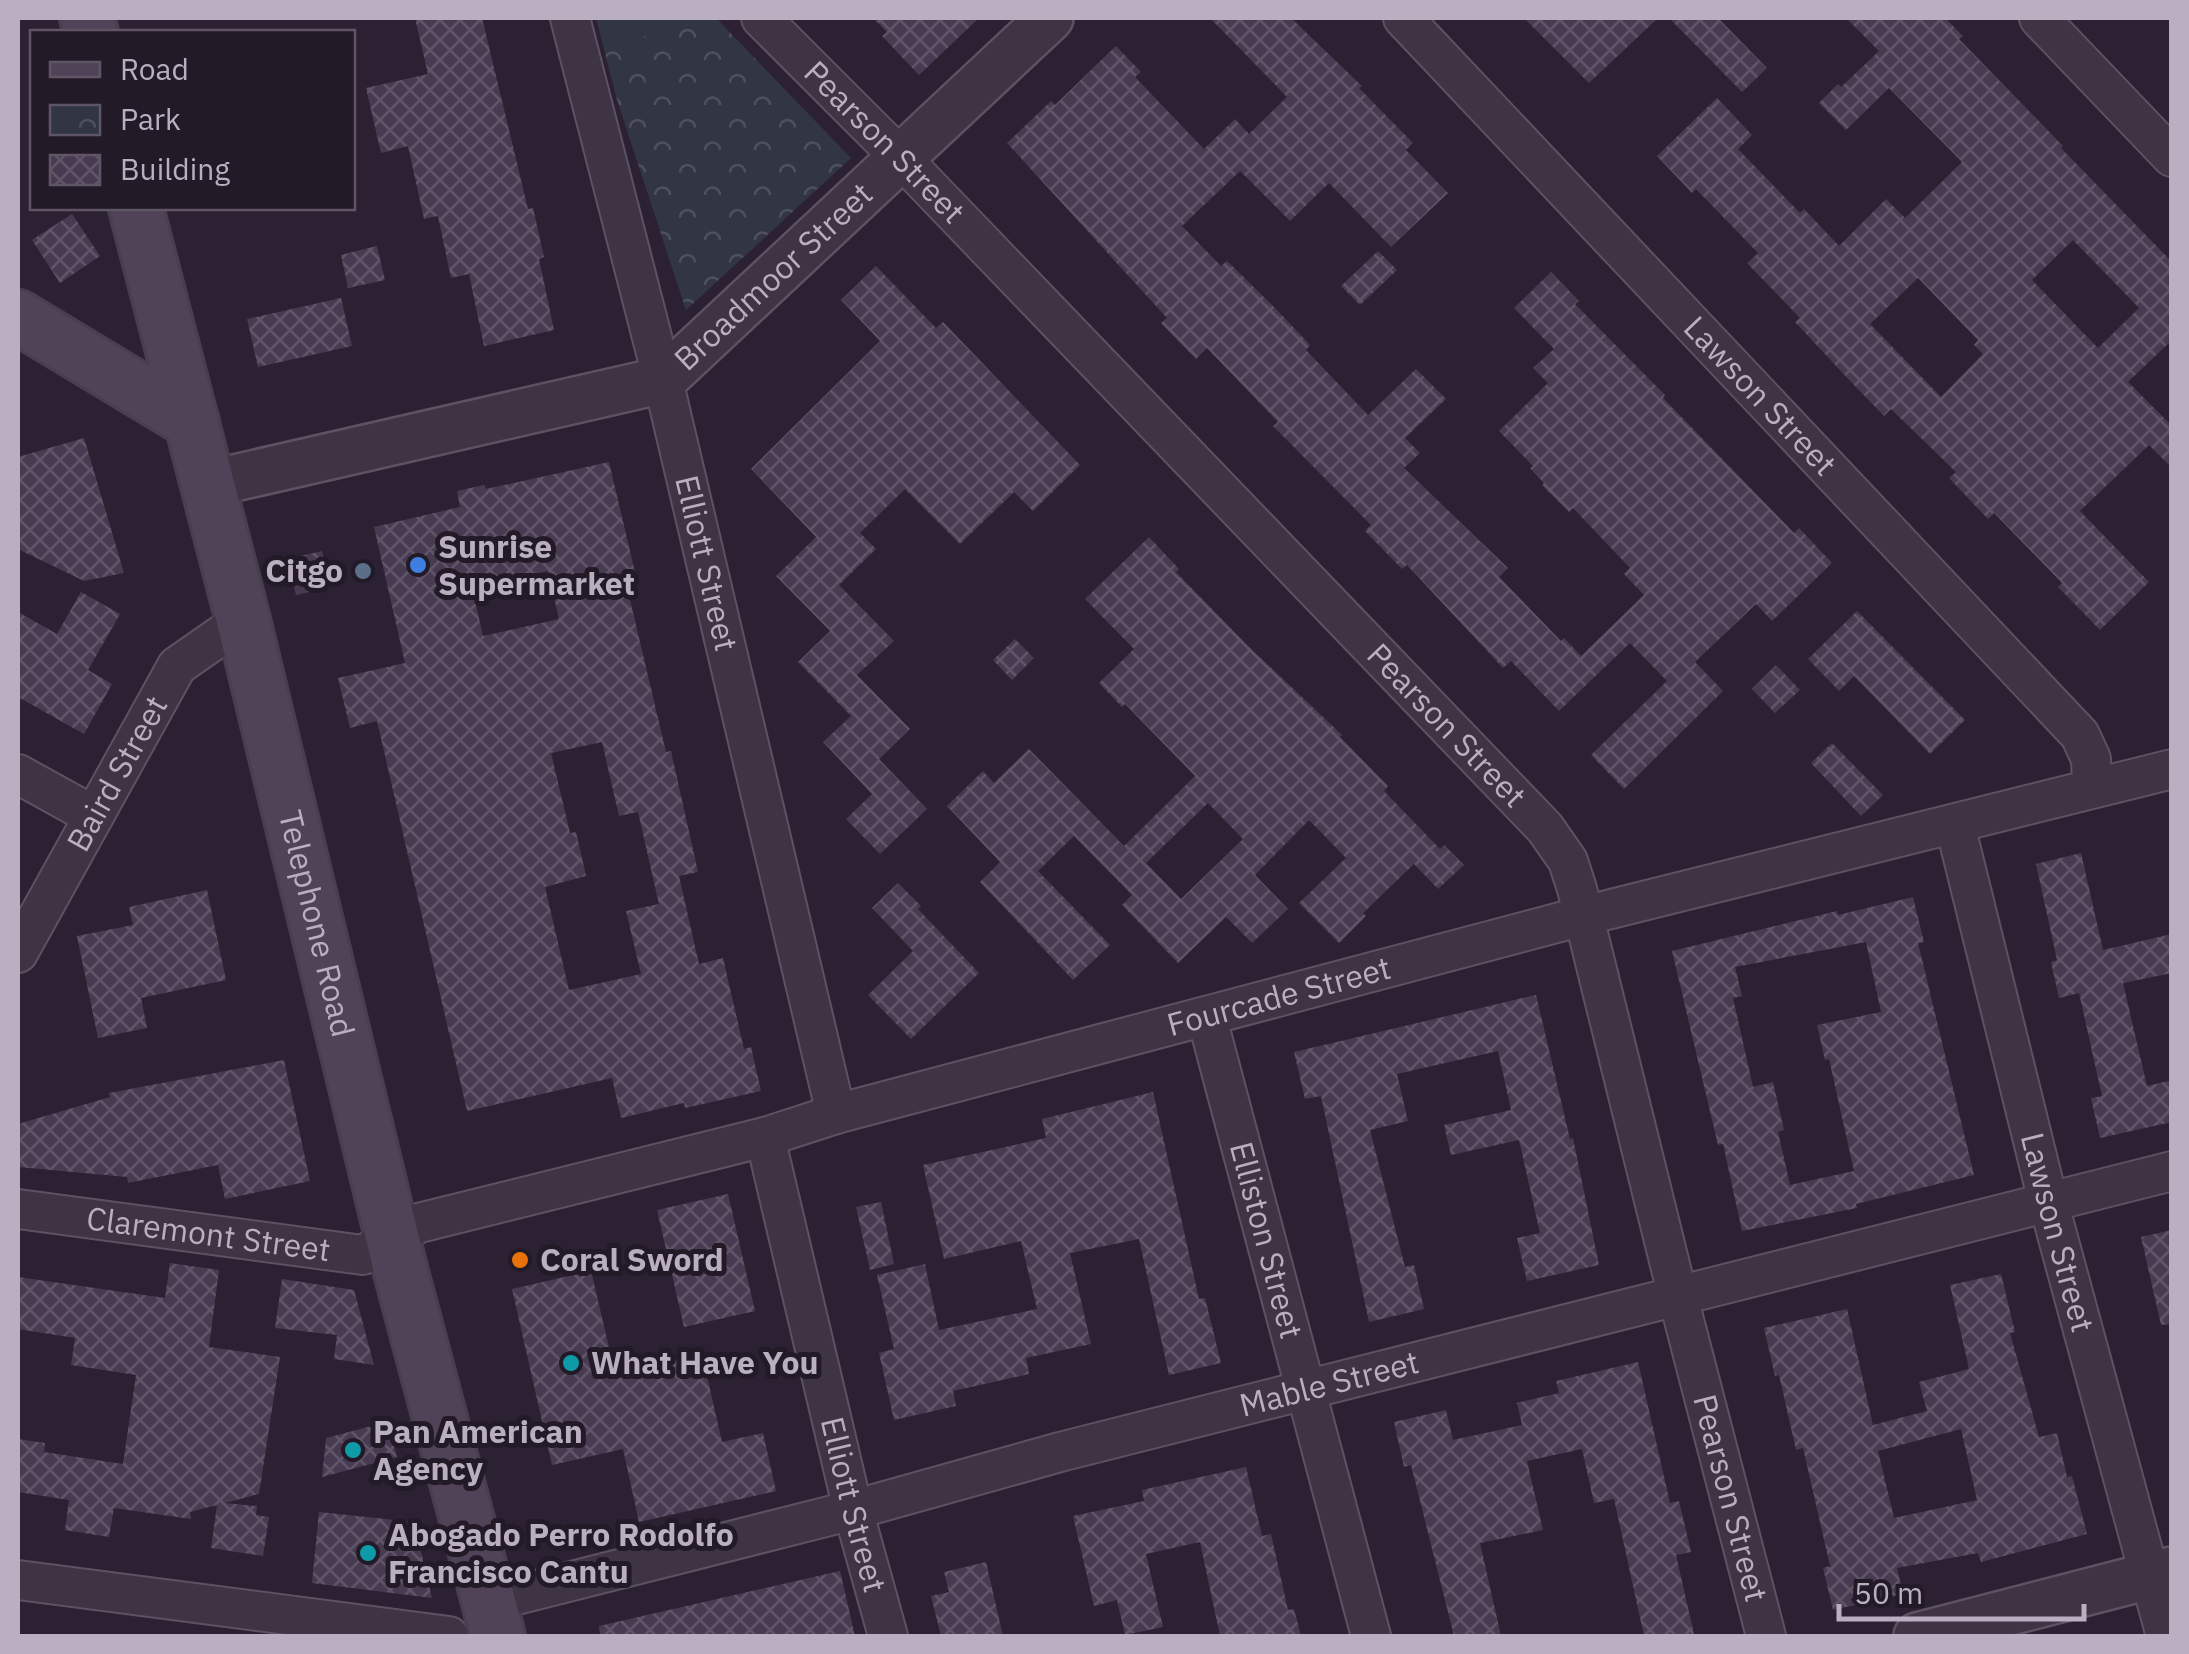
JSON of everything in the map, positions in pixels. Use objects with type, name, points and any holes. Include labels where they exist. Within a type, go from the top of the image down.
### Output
[{"type":"main road","name":"Telephone Road","points":[[137,210],[493,1619]]},
{"type":"main road","points":[[18,317],[192,422]]},
{"type":"street","name":"Elliott Street","points":[[570,18],[662,380],[836,1114]]},
{"type":"street","name":"Pearson Street","points":[[761,18],[901,158],[1544,828],[1568,860],[1766,1636]]},
{"type":"street","name":"Broadmoor Street","points":[[208,484],[662,380],[1050,18]]},
{"type":"street","name":"Lawson Street","points":[[1403,18],[2080,734],[2091,759],[2092,788]]},
{"type":"street","points":[[2039,18],[2172,157]]},
{"type":"street","name":"Baird Street","points":[[18,952],[176,666],[243,620]]},
{"type":"street","name":"Fourcade Street","points":[[394,1237],[419,1223],[765,1138],[836,1114],[1583,916],[2172,769]]},
{"type":"street","points":[[18,774],[94,816]]},
{"type":"street","name":"Lawson Street","points":[[1955,825],[2048,1201],[2161,1572],[2166,1636]]},
{"type":"street","name":"Elliston Street","points":[[1207,1018],[1370,1636]]},
{"type":"street","name":"Elliott Street","points":[[765,1138],[888,1636]]},
{"type":"street","name":"Mable Street","points":[[493,1619],[1060,1452],[2172,1170]]},
{"type":"street","name":"Claremont Street","points":[[18,1209],[363,1255],[394,1237]]},
{"type":"street","points":[[1917,1636],[2161,1572]]},
{"type":"street","points":[[18,1580],[449,1636]]},
{"type":"green space","points":[[596,18],[716,18],[851,158],[686,310],[617,100]]},
{"type":"green space","points":[[621,18],[665,18],[668,31],[626,41]]},
{"type":"building","points":[[415,18],[482,18],[528,209],[533,208],[554,330],[484,346],[469,274],[451,278],[438,216],[424,219],[408,146],[381,153],[366,88],[428,74]]},
{"type":"building","points":[[873,18],[979,18],[919,75],[882,36],[887,32]]},
{"type":"building","points":[[1210,18],[1291,18],[1362,86],[1359,88],[1413,143],[1406,150],[1448,193],[1391,247],[1329,183],[1290,221],[1240,171],[1182,226],[1221,266],[1227,261],[1275,308],[1310,345],[1306,350],[1368,415],[1416,369],[1446,399],[1405,438],[1420,453],[1404,468],[1508,568],[1499,577],[1561,641],[1564,638],[1581,656],[1644,595],[1624,574],[1630,568],[1573,508],[1569,512],[1542,485],[1530,468],[1533,466],[1499,431],[1548,383],[1533,368],[1554,349],[1514,308],[1551,272],[1579,301],[1575,304],[1665,395],[1663,398],[1794,533],[1799,528],[1832,563],[1772,621],[1756,604],[1695,662],[1723,691],[1624,789],[1591,755],[1667,681],[1630,643],[1559,711],[1511,661],[1503,668],[1407,565],[1402,569],[1365,531],[1371,525],[1273,426],[1278,422],[1207,348],[1196,359],[1161,323],[1167,318],[1007,143],[1051,101],[1055,105],[1116,46],[1141,72],[1135,77],[1204,149],[1235,119],[1249,134],[1287,97]]},
{"type":"building","points":[[1524,18],[1658,18],[1589,83]]},
{"type":"building","points":[[1669,18],[1718,18],[1767,68],[1742,92]]},
{"type":"building","points":[[1846,18],[1945,18],[1963,36],[1959,39],[2172,262],[2172,340],[2128,382],[2172,426],[2172,468],[2149,445],[2080,511],[2149,582],[2100,630],[2058,587],[2062,583],[1994,513],[1988,519],[1949,478],[1956,472],[1891,409],[1884,416],[1852,383],[1795,322],[1800,318],[1747,263],[1758,253],[1696,189],[1692,193],[1657,156],[1717,98],[1752,135],[1738,149],[1800,213],[1804,209],[1839,246],[1886,199],[1905,218],[1962,162],[1889,88],[1846,130],[1819,103],[1879,51]],"holes":[[[2073,240],[2139,308],[2098,348],[2032,280]],[[1918,278],[1978,340],[1974,345],[1983,354],[1941,397],[1870,324]]]},
{"type":"building","points":[[72,214],[100,256],[60,283],[32,240]]},
{"type":"building","points":[[377,246],[385,280],[348,288],[341,255]]},
{"type":"building","points":[[1378,251],[1397,270],[1360,305],[1341,286]]},
{"type":"building","points":[[876,266],[936,328],[943,322],[1080,465],[1033,511],[1014,492],[960,544],[905,489],[860,533],[876,549],[839,585],[894,641],[857,675],[910,729],[879,759],[927,809],[880,854],[846,819],[872,794],[823,742],[851,716],[798,662],[830,631],[776,576],[816,537],[751,469],[880,341],[841,300]]},
{"type":"building","points":[[341,298],[352,346],[258,367],[247,319]]},
{"type":"building","points":[[84,438],[124,573],[84,581],[18,549],[18,457]]},
{"type":"building","points":[[609,462],[638,585],[627,587],[666,752],[671,751],[698,872],[679,876],[699,964],[723,958],[744,1049],[751,1047],[761,1091],[621,1118],[612,1078],[467,1111],[377,721],[350,728],[338,678],[405,663],[374,527],[460,507],[457,491],[484,485],[486,489]],"holes":[[[548,571],[559,619],[483,636],[472,587]],[[602,742],[619,816],[638,812],[659,904],[626,911],[641,974],[569,990],[545,887],[586,876],[576,832],[570,833],[551,753]]]},
{"type":"building","points":[[1149,537],[1179,569],[1176,572],[1249,647],[1342,735],[1388,786],[1384,791],[1440,849],[1444,845],[1464,865],[1438,889],[1414,864],[1363,913],[1366,916],[1339,943],[1299,903],[1346,858],[1309,820],[1255,875],[1288,909],[1252,943],[1226,917],[1178,963],[1122,905],[1132,895],[1074,836],[1038,871],[1110,945],[1073,980],[980,882],[1000,862],[947,806],[983,771],[994,783],[1029,749],[1124,846],[1195,776],[1125,704],[1122,707],[1099,683],[1134,649],[1085,599]],"holes":[[[1208,803],[1243,839],[1181,899],[1146,863]]]},
{"type":"building","points":[[322,551],[330,587],[296,595],[288,559]]},
{"type":"building","points":[[81,592],[120,614],[88,670],[112,684],[84,734],[18,697],[18,612],[57,634]]},
{"type":"building","points":[[1857,611],[1965,720],[1930,754],[1854,676],[1839,691],[1808,659]]},
{"type":"building","points":[[1015,639],[1034,658],[1012,680],[993,660]]},
{"type":"building","points":[[1776,665],[1800,690],[1775,713],[1752,689]]},
{"type":"building","points":[[1832,743],[1883,795],[1861,816],[1811,763]]},
{"type":"building","points":[[2081,853],[2103,950],[2172,934],[2172,973],[2123,983],[2147,1086],[2172,1080],[2172,1122],[2100,1138],[2091,1098],[2102,1096],[2079,993],[2059,998],[2051,962],[2057,960],[2036,864]]},
{"type":"building","points":[[898,883],[979,973],[911,1039],[868,995],[913,951],[872,908]]},
{"type":"building","points":[[207,890],[226,980],[141,998],[147,1028],[98,1038],[77,936],[133,925],[129,907]]},
{"type":"building","points":[[1913,897],[1924,942],[1918,943],[1974,1175],[1856,1204],[1857,1208],[1742,1231],[1672,951],[1837,911],[1838,915]],"holes":[[[1866,942],[1881,1012],[1817,1025],[1825,1060],[1829,1059],[1854,1171],[1790,1185],[1778,1132],[1784,1130],[1773,1082],[1753,1087],[1733,998],[1742,996],[1735,967]]]},
{"type":"building","points":[[1536,995],[1570,1139],[1573,1138],[1599,1265],[1527,1281],[1517,1238],[1540,1233],[1519,1140],[1451,1155],[1444,1125],[1511,1110],[1498,1051],[1397,1074],[1408,1121],[1370,1130],[1405,1267],[1414,1265],[1424,1309],[1369,1322],[1321,1096],[1305,1099],[1294,1052]]},
{"type":"building","points":[[284,1060],[310,1181],[225,1199],[218,1165],[128,1183],[127,1177],[18,1167],[18,1124],[110,1097],[109,1093]]},
{"type":"building","points":[[1153,1092],[1199,1299],[1205,1298],[1221,1363],[1169,1375],[1139,1239],[1070,1253],[1091,1344],[1026,1358],[1029,1374],[953,1391],[956,1406],[894,1420],[879,1353],[894,1349],[877,1275],[925,1264],[939,1330],[1037,1309],[1021,1241],[944,1259],[923,1165],[1046,1138],[1042,1119]]},
{"type":"building","points":[[728,1194],[755,1311],[684,1327],[657,1210]]},
{"type":"building","points":[[881,1202],[894,1264],[870,1270],[856,1207]]},
{"type":"building","points":[[2172,1230],[2172,1324],[2161,1325],[2141,1237]]},
{"type":"building","points":[[170,1263],[219,1270],[209,1347],[280,1357],[259,1494],[225,1503],[257,1506],[256,1515],[269,1517],[263,1556],[211,1548],[217,1505],[190,1512],[191,1519],[114,1508],[109,1537],[65,1530],[69,1500],[18,1492],[18,1439],[45,1443],[44,1452],[123,1464],[136,1375],[71,1365],[75,1338],[18,1329],[18,1277],[165,1298]]},
{"type":"building","name":"What Have You","points":[[591,1271],[615,1373],[702,1354],[722,1442],[763,1433],[776,1491],[639,1522],[623,1449],[552,1465],[512,1289]]},
{"type":"building","points":[[2001,1274],[2015,1332],[2010,1333],[2039,1437],[2057,1433],[2087,1534],[1981,1562],[1978,1553],[1897,1568],[1903,1594],[1833,1610],[1823,1568],[1830,1566],[1803,1448],[1796,1450],[1764,1328],[1847,1309],[1873,1425],[1927,1411],[1919,1382],[1969,1369],[1950,1285]],"holes":[[[1961,1429],[1977,1500],[1894,1518],[1878,1451]]]},
{"type":"building","points":[[282,1279],[354,1290],[374,1365],[334,1359],[337,1335],[275,1328]]},
{"type":"building","points":[[1638,1362],[1670,1503],[1679,1501],[1691,1552],[1676,1555],[1694,1634],[1644,1636],[1614,1499],[1594,1503],[1582,1449],[1527,1461],[1543,1530],[1480,1543],[1501,1636],[1454,1636],[1411,1465],[1404,1467],[1394,1422],[1446,1410],[1453,1440],[1522,1425],[1517,1403],[1559,1393],[1556,1381]]},
{"type":"building","name":"Pan American Agency","points":[[387,1422],[397,1457],[322,1477],[326,1438]]},
{"type":"building","points":[[1246,1467],[1262,1536],[1271,1534],[1288,1610],[1294,1609],[1301,1636],[1220,1636],[1200,1542],[1146,1554],[1163,1627],[1125,1635],[1117,1600],[1094,1606],[1073,1516],[1144,1501],[1142,1490]]},
{"type":"building","name":"Abogado Perro Rodolfo Francisco Cantu","points":[[319,1512],[414,1522],[432,1598],[312,1583]]},
{"type":"building","points":[[986,1562],[1003,1636],[941,1636],[931,1596],[949,1592],[944,1572]]},
{"type":"building","points":[[840,1571],[855,1636],[600,1636],[599,1626]]},
{"type":"place","name":"Sunrise Supermarket","points":[[418,565]]},
{"type":"place","name":"Citgo","points":[[363,571]]},
{"type":"place","name":"Coral Sword","points":[[520,1260]]},
{"type":"place","name":"What Have You","points":[[571,1363]]},
{"type":"place","name":"Pan American Agency","points":[[353,1450]]},
{"type":"place","name":"Abogado Perro Rodolfo Francisco Cantu","points":[[368,1553]]}]
